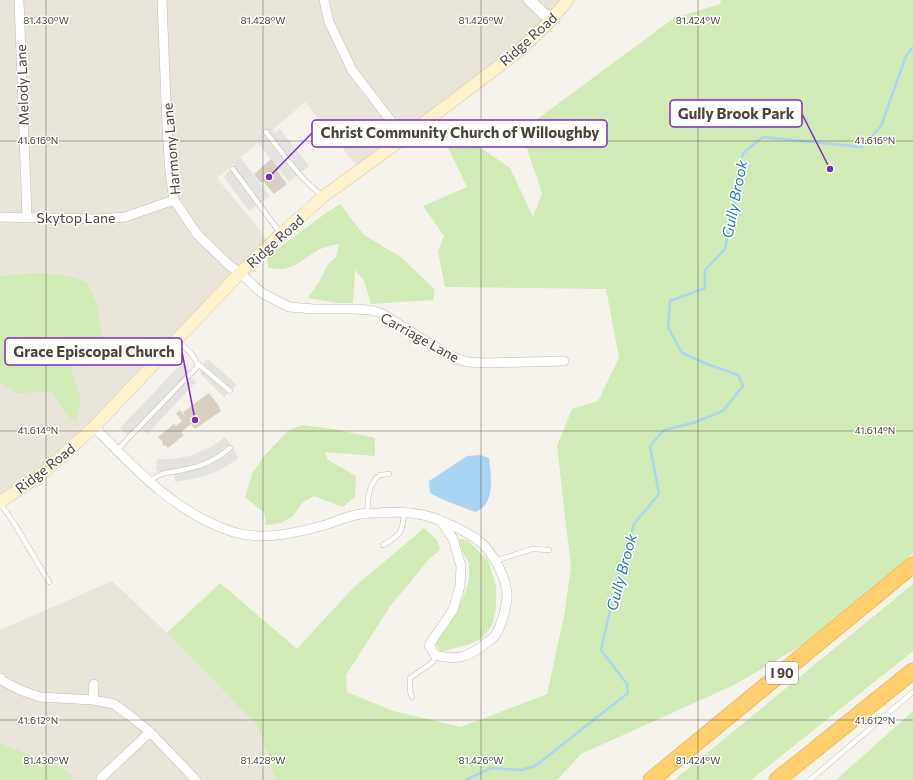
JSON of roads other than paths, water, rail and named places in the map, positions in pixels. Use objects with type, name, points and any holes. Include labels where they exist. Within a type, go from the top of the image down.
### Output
[{"type":"highway","name":"I 90","points":[[651,780],[913,565]]},
{"type":"highway","points":[[777,780],[913,671]]},
{"type":"main road","name":"Ridge Road","points":[[0,502],[42,474],[94,427],[240,273],[281,234],[324,196],[404,138],[520,50],[552,19],[568,0]]},
{"type":"street","name":"Melody Lane","points":[[19,0],[27,217]]},
{"type":"street","name":"Harmony Lane","points":[[162,0],[167,128],[170,172],[174,200],[197,234],[230,266],[240,273]]},
{"type":"street","points":[[324,0],[329,22],[352,70],[404,138]]},
{"type":"street","points":[[529,0],[544,14],[552,19]]},
{"type":"street","name":"Skytop Lane","points":[[0,217],[96,219],[125,217],[174,200]]},
{"type":"street","name":"Carriage Lane","points":[[240,273],[262,293],[289,307],[314,310],[370,310],[381,313],[448,355],[467,362],[564,361]]},
{"type":"street","points":[[94,427],[149,482],[173,501],[204,519],[233,532],[259,536],[290,534],[360,514],[404,513],[423,515],[442,522],[455,527],[478,540],[492,555],[502,573],[507,598],[502,620],[495,636],[476,651],[457,658],[447,658],[435,655],[430,645],[452,610],[460,586],[461,566],[453,539],[442,522]]},
{"type":"street","points":[[0,678],[20,690],[40,697],[93,700],[114,704],[150,732],[196,780]]},
{"type":"street","points":[[93,700],[94,684]]},
{"type":"street","points":[[101,780],[102,777],[150,732]]},
{"type":"lane","points":[[266,132],[299,174],[316,191],[324,196]]},
{"type":"lane","points":[[233,169],[281,234]]},
{"type":"lane","points":[[177,340],[188,350],[197,363],[230,391]]},
{"type":"lane","points":[[117,450],[197,367],[197,363]]},
{"type":"lane","points":[[149,482],[158,474],[188,469],[212,462],[230,448]]},
{"type":"lane","points":[[367,513],[371,488],[375,480],[380,475],[389,474]]},
{"type":"lane","points":[[0,502],[49,582]]},
{"type":"lane","points":[[383,545],[394,540],[400,534],[403,526],[404,513]]},
{"type":"lane","points":[[495,561],[532,549],[549,550]]},
{"type":"lane","points":[[412,697],[410,691],[410,678],[433,662],[435,655]]},
{"type":"lane","points":[[810,780],[913,692]]},
{"type":"water","points":[[480,455],[489,458],[491,473],[491,489],[486,503],[482,508],[475,512],[430,493],[429,481],[467,456]]},
{"type":"waterway","name":"Gully Brook","points":[[466,780],[491,768],[521,770],[535,766],[628,693],[627,684],[601,650],[619,571],[634,524],[659,494],[650,446],[664,430],[693,423],[723,411],[743,386],[738,375],[682,353],[668,327],[670,301],[705,288],[705,270],[725,249],[743,153],[763,137],[862,147],[881,126],[906,56],[913,47]]},
{"type":"place","name":"Gully Brook Park","points":[[830,169]]},
{"type":"place","name":"Christ Community Church of Willoughby","points":[[269,177]]},
{"type":"place","name":"Grace Episcopal Church","points":[[195,420]]}]
